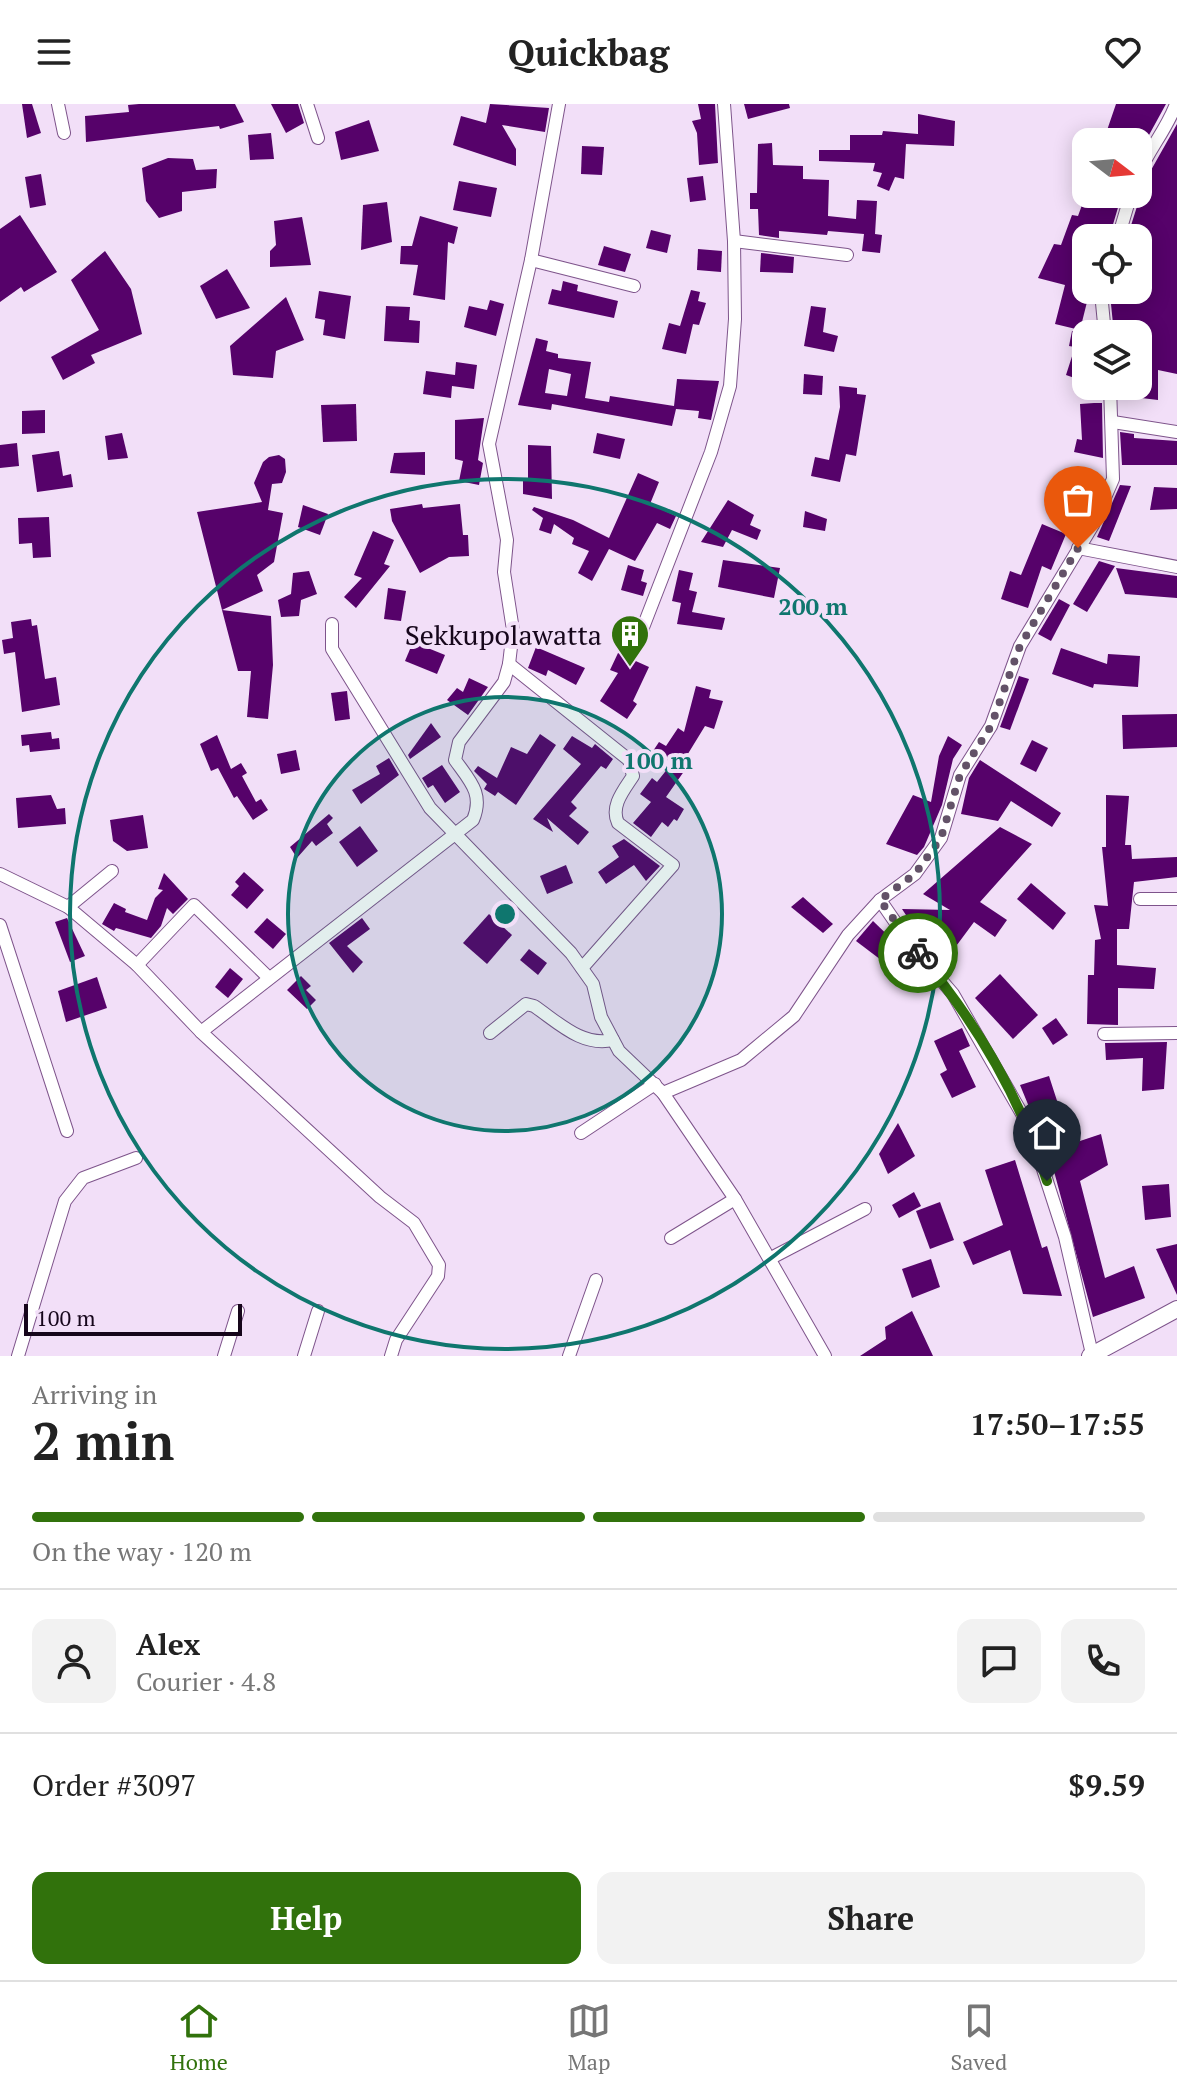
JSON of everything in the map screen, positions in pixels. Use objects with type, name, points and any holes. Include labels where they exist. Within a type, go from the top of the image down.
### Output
[{"type":"street","points":[[58,104],[64,133]]},
{"type":"street","points":[[307,104],[318,138]]},
{"type":"street","points":[[201,1032],[473,820],[479,805],[478,793],[455,760],[459,742],[504,682],[513,630],[504,572],[507,540],[489,444],[531,260],[559,104]]},
{"type":"street","points":[[642,630],[711,452],[730,386],[735,319],[734,241],[724,104]]},
{"type":"street","points":[[1152,144],[1171,119],[1176,104]]},
{"type":"street","points":[[734,241],[847,255]]},
{"type":"street","points":[[531,260],[634,286]]},
{"type":"street","points":[[581,1133],[659,1088],[741,1060],[794,1016],[848,935],[880,900],[915,874],[941,838],[960,775],[991,726],[1020,646],[1093,525],[1113,479],[1111,400]]},
{"type":"street","points":[[1113,422],[1177,432]]},
{"type":"street","points":[[1078,548],[1177,567]]},
{"type":"street","points":[[332,624],[332,649],[430,808],[582,968],[593,984],[601,1017],[619,1051],[659,1088],[735,1199],[825,1356]]},
{"type":"street","points":[[509,664],[629,760],[633,776],[615,805],[614,815],[618,823],[673,865],[582,968]]},
{"type":"street","points":[[68,907],[112,871]]},
{"type":"street","points":[[0,874],[68,907],[137,965],[201,1032],[380,1197],[414,1223],[439,1265],[438,1276],[396,1340],[391,1356]]},
{"type":"street","points":[[1140,899],[1177,899]]},
{"type":"street","points":[[880,900],[911,945],[953,994],[1029,1126],[1100,1353],[1177,1309]]},
{"type":"street","points":[[137,965],[194,905],[269,978]]},
{"type":"street","points":[[0,925],[67,1131]]},
{"type":"street","points":[[490,1033],[526,1004],[534,1006],[584,1040],[598,1044],[613,1040]]},
{"type":"street","points":[[1104,1034],[1177,1033]]},
{"type":"street","points":[[18,1356],[65,1201],[83,1178],[136,1158]]},
{"type":"street","points":[[671,1238],[735,1199]]},
{"type":"street","points":[[771,1258],[865,1209]]},
{"type":"street","points":[[569,1356],[596,1280]]},
{"type":"street","points":[[224,1356],[238,1311]]},
{"type":"street","points":[[304,1356],[318,1311]]},
{"type":"building","points":[[22,104],[32,104],[41,133],[27,138]]},
{"type":"building","points":[[235,104],[244,122],[220,129],[219,126],[86,142],[85,116],[129,112],[128,105]]},
{"type":"building","points":[[271,104],[298,104],[304,123],[286,133]]},
{"type":"building","points":[[490,104],[549,108],[545,132],[502,125],[516,149],[516,166],[453,145],[461,116],[486,123]]},
{"type":"building","points":[[698,104],[715,104],[718,163],[699,165],[697,133],[692,121],[701,119]]},
{"type":"building","points":[[744,104],[789,104],[790,108],[748,119]]},
{"type":"building","points":[[1116,104],[1166,104],[1152,130],[1108,128]]},
{"type":"building","points":[[918,114],[955,121],[954,146],[906,144],[904,179],[895,177],[889,191],[877,186],[882,173],[873,171],[875,163],[819,161],[819,150],[850,150],[850,135],[882,135],[883,131],[918,134]]},
{"type":"building","points":[[369,120],[379,151],[341,160],[335,132]]},
{"type":"building","points":[[1177,124],[1177,374],[1158,370],[1158,400],[1152,399],[1152,320],[1113,320],[1111,304],[1152,304],[1152,224],[1131,224],[1137,208],[1152,208],[1152,168]]},
{"type":"building","points":[[271,133],[274,159],[250,160],[248,135]]},
{"type":"building","points":[[772,143],[773,165],[803,166],[803,179],[829,180],[828,216],[856,219],[857,200],[877,201],[875,234],[882,235],[880,253],[862,251],[864,234],[779,231],[779,238],[759,235],[758,209],[750,209],[750,193],[757,193],[758,144]]},
{"type":"building","points":[[582,146],[604,147],[602,175],[581,174]]},
{"type":"building","points":[[168,158],[193,159],[196,170],[217,169],[216,188],[182,192],[182,211],[159,218],[146,201],[142,168]]},
{"type":"building","points":[[41,174],[46,205],[30,208],[25,177]]},
{"type":"building","points":[[703,176],[706,200],[690,202],[687,178]]},
{"type":"building","points":[[459,181],[497,188],[491,217],[453,210]]},
{"type":"building","points":[[387,202],[392,242],[361,250],[363,205]]},
{"type":"building","points":[[1081,208],[1118,208],[1113,224],[1072,224],[1072,304],[1086,304],[1082,320],[1072,320],[1072,328],[1055,324],[1065,285],[1038,278],[1054,244],[1061,245],[1072,215],[1078,216]]},
{"type":"building","points":[[20,215],[57,272],[24,292],[21,287],[0,302],[0,229]]},
{"type":"building","points":[[420,216],[458,227],[454,244],[448,242],[445,300],[413,295],[418,265],[400,264],[401,246],[412,246]]},
{"type":"building","points":[[302,217],[311,265],[270,267],[270,251],[276,245],[274,221]]},
{"type":"building","points":[[651,230],[671,235],[667,253],[646,248]]},
{"type":"building","points":[[604,246],[631,254],[625,272],[598,265]]},
{"type":"building","points":[[698,249],[722,251],[721,272],[697,270]]},
{"type":"building","points":[[105,251],[131,289],[142,334],[91,355],[95,363],[63,380],[51,357],[99,330],[71,280]]},
{"type":"building","points":[[761,253],[794,257],[793,273],[760,272]]},
{"type":"building","points":[[227,269],[250,308],[216,319],[200,286]]},
{"type":"building","points":[[563,281],[578,285],[577,291],[618,301],[614,318],[548,304],[552,289],[561,291]]},
{"type":"building","points":[[691,290],[700,292],[698,301],[706,303],[699,325],[693,324],[686,354],[662,349],[669,323],[680,326]]},
{"type":"building","points":[[319,291],[351,296],[345,339],[323,335],[325,320],[315,318]]},
{"type":"building","points":[[286,297],[304,340],[276,351],[273,378],[233,375],[230,346]]},
{"type":"building","points":[[490,300],[504,304],[496,336],[464,327],[469,306],[487,310]]},
{"type":"building","points":[[386,306],[410,307],[409,320],[420,321],[419,343],[384,341]]},
{"type":"building","points":[[811,306],[826,308],[823,332],[838,336],[834,352],[804,346]]},
{"type":"building","points":[[536,338],[548,341],[546,351],[558,354],[558,358],[591,362],[585,398],[609,402],[610,396],[674,406],[677,379],[719,381],[711,420],[698,418],[699,411],[676,409],[672,426],[552,404],[551,410],[518,405]],"holes":[[[549,369],[571,374],[567,396],[545,393]]]},
{"type":"building","points":[[1072,356],[1072,377],[1066,375]]},
{"type":"building","points":[[456,362],[477,365],[474,389],[452,386],[451,398],[423,394],[426,371],[455,375]]},
{"type":"building","points":[[804,374],[823,376],[822,395],[803,394]]},
{"type":"building","points":[[839,386],[857,388],[857,394],[866,395],[856,456],[846,454],[840,482],[811,476],[815,457],[829,460],[840,407]]},
{"type":"building","points":[[1102,403],[1103,458],[1074,452],[1077,439],[1082,440],[1080,404]]},
{"type":"building","points":[[356,404],[357,441],[323,442],[321,405]]},
{"type":"building","points":[[45,410],[45,433],[22,434],[22,411]]},
{"type":"building","points":[[484,418],[478,460],[483,463],[479,485],[459,481],[463,461],[455,459],[455,420]]},
{"type":"building","points":[[1120,432],[1134,434],[1134,438],[1177,441],[1177,465],[1122,465]]},
{"type":"building","points":[[122,433],[128,458],[108,460],[105,436]]},
{"type":"building","points":[[597,433],[625,439],[620,459],[593,453]]},
{"type":"building","points":[[17,443],[19,466],[0,468],[0,445]]},
{"type":"building","points":[[528,445],[551,446],[552,499],[523,494],[523,479],[528,479]]},
{"type":"building","points":[[59,451],[63,476],[71,474],[73,487],[37,492],[32,455]]},
{"type":"building","points":[[425,452],[425,475],[390,473],[394,453]]},
{"type":"building","points":[[279,455],[285,459],[286,472],[282,483],[272,484],[268,510],[283,513],[274,562],[257,575],[263,591],[222,610],[197,512],[262,502],[254,483],[263,462]]},
{"type":"building","points":[[638,473],[659,482],[650,504],[676,516],[670,529],[657,523],[635,561],[609,549],[592,581],[578,573],[589,551],[572,544],[574,538],[554,524],[551,534],[539,530],[543,518],[532,510],[534,507],[573,520],[609,538]]},
{"type":"building","points":[[1120,485],[1131,486],[1109,541],[1097,537]]},
{"type":"building","points":[[1154,487],[1177,488],[1177,509],[1150,510]]},
{"type":"building","points":[[728,500],[754,515],[750,525],[761,530],[757,540],[732,530],[723,547],[701,542]]},
{"type":"building","points":[[422,504],[423,508],[460,504],[463,535],[468,535],[469,556],[449,557],[420,573],[392,521],[390,509]]},
{"type":"building","points":[[303,505],[328,514],[320,535],[298,527]]},
{"type":"building","points":[[805,511],[827,519],[825,531],[803,527]]},
{"type":"building","points":[[49,517],[51,557],[33,558],[32,543],[19,544],[18,518]]},
{"type":"building","points":[[1042,524],[1066,534],[1051,570],[1042,566],[1028,608],[1001,599],[1010,571],[1021,575]]},
{"type":"building","points":[[373,531],[394,540],[384,564],[390,566],[356,608],[344,597],[362,578],[354,575]]},
{"type":"building","points":[[723,560],[780,568],[774,598],[718,587]]},
{"type":"building","points":[[1099,561],[1115,566],[1087,612],[1073,604]]},
{"type":"building","points":[[628,565],[644,570],[641,581],[647,583],[643,596],[621,590]]},
{"type":"building","points":[[1116,568],[1177,576],[1177,598],[1125,594]]},
{"type":"building","points":[[679,570],[693,573],[689,590],[697,592],[692,612],[725,618],[722,630],[677,624],[681,603],[672,601]]},
{"type":"building","points":[[309,571],[317,594],[301,600],[299,616],[281,617],[278,600],[291,594],[293,573]]},
{"type":"building","points":[[388,588],[406,591],[401,621],[384,619]]},
{"type":"building","points":[[1059,599],[1070,605],[1051,641],[1038,634]]},
{"type":"building","points":[[222,610],[271,616],[273,665],[268,719],[247,717],[251,671],[238,671]]},
{"type":"building","points":[[31,619],[32,626],[37,625],[45,679],[56,677],[60,705],[22,712],[15,652],[4,654],[2,640],[13,638],[11,622]]},
{"type":"building","points":[[413,642],[445,655],[437,674],[405,661]]},
{"type":"building","points":[[536,647],[585,668],[576,685],[548,670],[546,676],[528,668]]},
{"type":"building","points":[[1061,648],[1107,664],[1108,654],[1140,656],[1138,687],[1094,684],[1093,688],[1052,674]]},
{"type":"building","points":[[618,653],[649,667],[633,701],[637,704],[627,719],[600,701],[618,673],[610,670]]},
{"type":"building","points":[[1019,676],[1029,679],[1010,730],[1000,727]]},
{"type":"building","points":[[469,678],[488,687],[468,715],[447,700],[457,688],[463,692]]},
{"type":"building","points":[[696,686],[711,690],[709,698],[723,701],[714,729],[705,726],[686,757],[692,760],[666,797],[684,809],[677,821],[674,819],[668,827],[662,822],[651,837],[633,823],[651,802],[640,794],[652,778],[657,782],[672,763],[653,751],[659,742],[666,746],[678,728],[684,732]]},
{"type":"building","points":[[347,691],[350,719],[335,721],[331,693]]},
{"type":"building","points":[[1177,714],[1177,747],[1123,749],[1122,715]]},
{"type":"building","points":[[431,723],[441,737],[410,759],[408,755]]},
{"type":"building","points":[[51,732],[52,739],[59,738],[60,749],[30,752],[29,745],[22,746],[21,735]]},
{"type":"building","points":[[540,734],[556,745],[516,805],[498,792],[495,796],[484,789],[487,784],[474,771],[478,766],[497,778],[511,747],[527,754]]},
{"type":"building","points":[[217,735],[231,769],[241,763],[247,773],[242,776],[256,802],[261,799],[268,810],[253,820],[237,796],[234,798],[218,768],[211,771],[200,744]]},
{"type":"building","points":[[572,736],[592,748],[595,744],[613,759],[606,769],[601,766],[571,802],[577,808],[569,816],[589,832],[578,845],[547,818],[553,832],[533,819],[581,764],[563,749]]},
{"type":"building","points":[[948,736],[962,745],[953,759],[942,805],[924,847],[917,855],[886,844],[913,795],[931,802],[939,756]]},
{"type":"building","points":[[1032,740],[1048,748],[1036,772],[1020,764]]},
{"type":"building","points":[[296,750],[300,770],[281,774],[277,754]]},
{"type":"building","points":[[389,758],[399,775],[361,804],[352,790],[380,774],[376,766]]},
{"type":"building","points":[[980,760],[1061,813],[1052,827],[1011,801],[998,821],[961,814],[969,778]]},
{"type":"building","points":[[442,765],[460,792],[445,803],[433,785],[428,788],[422,778]]},
{"type":"building","points":[[51,795],[57,809],[65,808],[66,824],[18,828],[16,798]]},
{"type":"building","points":[[1106,795],[1129,796],[1125,845],[1131,845],[1132,859],[1177,857],[1177,877],[1134,882],[1129,929],[1117,929],[1117,965],[1156,968],[1154,989],[1118,988],[1118,1025],[1087,1024],[1088,975],[1094,975],[1095,940],[1101,939],[1094,905],[1108,906],[1102,847],[1106,847]]},
{"type":"building","points":[[329,814],[333,818],[327,824],[333,833],[316,846],[312,841],[297,858],[290,847]]},
{"type":"building","points":[[143,815],[148,848],[127,851],[113,841],[110,820]]},
{"type":"building","points":[[360,826],[378,851],[357,867],[339,842]]},
{"type":"building","points":[[1000,827],[1032,844],[980,902],[1007,920],[995,937],[974,922],[951,953],[927,947],[902,909],[950,910],[923,894]]},
{"type":"building","points":[[624,839],[660,866],[646,881],[634,865],[606,884],[598,872],[619,857],[612,846]]},
{"type":"building","points":[[566,865],[573,883],[547,894],[540,876]]},
{"type":"building","points":[[244,872],[264,890],[247,909],[231,895],[239,886],[235,882]]},
{"type":"building","points":[[164,873],[188,899],[173,914],[167,908],[161,926],[151,938],[116,928],[114,931],[102,924],[114,903],[126,909],[125,912],[147,920],[155,898],[163,890],[158,889]]},
{"type":"building","points":[[1031,883],[1066,913],[1053,930],[1017,899]]},
{"type":"building","points":[[803,897],[833,924],[823,933],[791,907]]},
{"type":"building","points":[[489,914],[512,935],[487,964],[463,943]]},
{"type":"building","points":[[67,918],[85,956],[70,962],[55,922]]},
{"type":"building","points":[[267,918],[286,934],[273,949],[254,932]]},
{"type":"building","points":[[362,918],[370,929],[347,946],[363,962],[353,973],[329,943]]},
{"type":"building","points":[[873,921],[902,949],[889,966],[856,941]]},
{"type":"building","points":[[529,949],[547,963],[538,975],[520,960]]},
{"type":"building","points":[[230,968],[243,979],[228,998],[215,987]]},
{"type":"building","points":[[1000,974],[1038,1015],[1013,1039],[975,998]]},
{"type":"building","points":[[301,976],[311,986],[306,990],[316,1000],[307,1009],[287,990]]},
{"type":"building","points":[[97,977],[107,1008],[66,1022],[58,991]]},
{"type":"building","points":[[1056,1018],[1068,1035],[1053,1045],[1042,1028]]},
{"type":"building","points":[[962,1028],[970,1046],[959,1051],[976,1087],[952,1098],[940,1074],[947,1070],[934,1041]]},
{"type":"building","points":[[1167,1042],[1164,1089],[1142,1091],[1143,1058],[1106,1060],[1105,1043]]},
{"type":"building","points":[[1049,1076],[1071,1144],[1101,1134],[1108,1165],[1080,1181],[1105,1278],[1134,1266],[1145,1298],[1093,1317],[1051,1160],[1020,1085]]},
{"type":"building","points":[[898,1123],[915,1156],[888,1174],[879,1154]]},
{"type":"building","points":[[1015,1160],[1042,1248],[1047,1246],[1062,1296],[1023,1294],[1010,1250],[973,1265],[963,1242],[1003,1225],[985,1170]]},
{"type":"building","points":[[1169,1184],[1171,1217],[1145,1220],[1142,1186]]},
{"type":"building","points":[[914,1192],[921,1206],[899,1218],[892,1205]]},
{"type":"building","points":[[940,1202],[954,1240],[930,1249],[916,1211]]},
{"type":"building","points":[[1177,1244],[1177,1295],[1156,1249]]},
{"type":"building","points":[[931,1259],[940,1287],[912,1298],[902,1269]]},
{"type":"building","points":[[912,1311],[933,1356],[860,1356],[886,1339],[885,1327]]},
{"type":"way so far","points":[[918,953],[880,900],[915,874],[941,838],[960,775],[991,726],[1020,646],[1078,548]]},
{"type":"place","name":"Sekkupolawatta","points":[[630,668]]},
{"type":"route","points":[[918,953],[953,994],[973,1024],[1029,1126],[1047,1181]]}]
